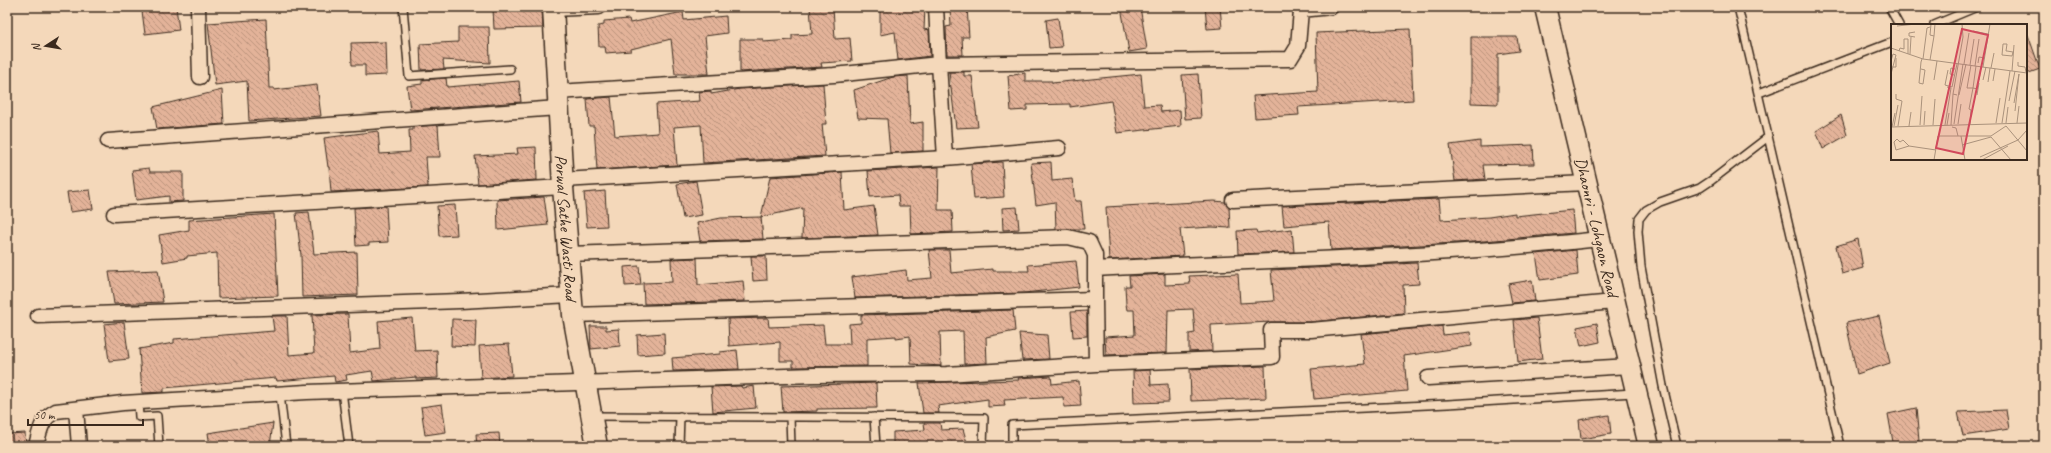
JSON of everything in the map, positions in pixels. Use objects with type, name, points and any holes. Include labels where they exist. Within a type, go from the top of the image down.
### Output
[{"type":"main road","name":"Dhaonri - Lohgaon Road","points":[[1545,7],[1649,446]]},
{"type":"main road","name":"Porwal Sathe Wasti Road","points":[[553,8],[563,184],[573,315],[584,383],[593,416],[597,446]]},
{"type":"street","points":[[198,7],[200,78]]},
{"type":"street","points":[[553,8],[599,7]]},
{"type":"street","points":[[936,7],[945,158]]},
{"type":"street","points":[[108,141],[939,64],[1290,59],[1298,46],[1301,10],[1331,7]]},
{"type":"street","points":[[114,214],[945,158],[1059,148]]},
{"type":"street","points":[[1233,200],[1586,183]]},
{"type":"street","points":[[568,254],[1068,237],[1089,242],[1095,255],[1096,364]]},
{"type":"street","points":[[1095,269],[1227,262],[1370,258],[1521,248],[1599,239]]},
{"type":"street","points":[[38,316],[460,301],[572,295]]},
{"type":"street","points":[[573,315],[1095,299]]},
{"type":"street","points":[[36,446],[41,424],[47,416],[56,411],[138,402],[342,391],[814,375],[947,374],[1096,364],[1272,357],[1271,330],[1311,330],[1614,302]]},
{"type":"street","points":[[1428,378],[1630,366]]},
{"type":"street","points":[[76,409],[79,446]]},
{"type":"lane","points":[[403,7],[409,76],[510,70]]},
{"type":"lane","points":[[1738,7],[1840,446]]},
{"type":"lane","points":[[1889,7],[1898,24]]},
{"type":"lane","points":[[1936,24],[1978,7]]},
{"type":"lane","points":[[1759,93],[1891,42]]},
{"type":"lane","points":[[1677,446],[1663,386],[1641,267],[1638,231],[1639,218],[1646,210],[1660,202],[1700,188],[1768,137]]},
{"type":"lane","points":[[342,391],[348,446]]},
{"type":"lane","points":[[1012,446],[1012,425],[1448,404],[1637,393]]},
{"type":"lane","points":[[280,394],[286,446]]},
{"type":"lane","points":[[138,402],[139,417],[157,416],[159,446]]},
{"type":"lane","points":[[593,416],[984,418],[984,446]]},
{"type":"lane","points":[[679,446],[680,416]]},
{"type":"lane","points":[[790,417],[791,446]]},
{"type":"lane","points":[[874,417],[876,446]]},
{"type":"building","points":[[176,7],[179,30],[145,34],[142,11]]},
{"type":"building","points":[[810,7],[833,7],[835,39],[850,38],[852,61],[821,63],[822,67],[740,72],[740,39],[763,39],[763,42],[792,40],[792,35],[812,34]]},
{"type":"building","points":[[880,7],[925,7],[924,30],[929,29],[930,56],[898,60],[895,32],[880,35]]},
{"type":"building","points":[[950,7],[967,7],[969,37],[962,37],[963,55],[947,55],[946,27],[951,26]]},
{"type":"building","points":[[1121,7],[1140,7],[1147,49],[1129,52]]},
{"type":"building","points":[[1205,7],[1220,7],[1222,28],[1207,29]]},
{"type":"building","points":[[493,9],[542,9],[543,28],[494,29]]},
{"type":"building","points":[[683,12],[684,20],[726,16],[727,33],[705,36],[709,74],[675,74],[671,39],[631,49],[631,51],[606,53],[605,47],[599,47],[598,26],[604,25],[604,21],[629,19],[630,23]]},
{"type":"building","points":[[1058,18],[1062,47],[1049,48],[1046,20]]},
{"type":"building","points":[[266,19],[269,88],[274,88],[274,90],[317,85],[321,116],[249,121],[247,81],[215,85],[208,23]]},
{"type":"building","points":[[458,27],[489,27],[490,63],[443,60],[444,69],[421,70],[420,44],[458,42]]},
{"type":"building","points":[[1410,29],[1413,100],[1298,107],[1299,115],[1255,118],[1253,96],[1318,92],[1316,33]]},
{"type":"building","points":[[2027,35],[2028,35],[2040,69],[2027,74]]},
{"type":"building","points":[[1471,37],[1517,37],[1519,51],[1498,54],[1498,104],[1471,103]]},
{"type":"building","points":[[386,42],[387,75],[365,76],[365,65],[352,65],[351,43]]},
{"type":"building","points":[[949,72],[964,72],[964,76],[972,76],[978,127],[956,128]]},
{"type":"building","points":[[1025,73],[1025,81],[1052,81],[1052,83],[1141,74],[1144,106],[1160,105],[1161,112],[1180,110],[1181,126],[1117,133],[1111,101],[1070,107],[1070,104],[1027,105],[1027,110],[1011,111],[1008,76]]},
{"type":"building","points":[[1198,74],[1201,118],[1185,119],[1182,75]]},
{"type":"building","points":[[908,76],[910,124],[923,122],[923,151],[890,153],[887,119],[858,118],[854,90],[893,77]]},
{"type":"building","points":[[446,78],[447,87],[519,81],[521,102],[410,110],[407,86],[422,84],[422,80]]},
{"type":"building","points":[[823,84],[826,124],[822,124],[825,156],[703,163],[701,125],[674,127],[677,165],[597,170],[594,126],[589,126],[587,99],[611,97],[615,136],[658,133],[656,104],[700,101],[699,92],[711,91],[711,94],[740,89]]},
{"type":"building","points":[[222,90],[224,124],[157,129],[153,107]]},
{"type":"building","points":[[1841,115],[1847,135],[1823,149],[1816,131]]},
{"type":"building","points":[[438,125],[440,157],[426,157],[428,187],[331,192],[329,167],[324,138],[378,131],[380,154],[410,152],[409,130],[413,130],[413,127]]},
{"type":"building","points":[[1480,141],[1480,147],[1533,145],[1534,164],[1483,165],[1485,179],[1455,181],[1450,145]]},
{"type":"building","points":[[536,147],[537,180],[478,184],[475,156],[518,154],[517,148]]},
{"type":"building","points":[[1002,162],[1004,197],[974,199],[971,164]]},
{"type":"building","points":[[1051,162],[1052,181],[1072,179],[1075,201],[1081,201],[1084,229],[1056,229],[1055,202],[1036,205],[1031,163]]},
{"type":"building","points":[[939,167],[938,210],[952,210],[953,232],[911,234],[910,206],[899,206],[898,195],[870,197],[868,171]]},
{"type":"building","points":[[149,168],[150,172],[183,172],[183,201],[169,202],[169,196],[136,200],[132,170]]},
{"type":"building","points":[[842,172],[844,210],[874,206],[878,235],[802,238],[803,208],[761,217],[770,177]]},
{"type":"building","points":[[696,181],[702,215],[683,218],[677,184]]},
{"type":"building","points":[[90,190],[93,209],[70,212],[67,192]]},
{"type":"building","points":[[605,191],[607,226],[587,227],[584,193]]},
{"type":"building","points":[[544,197],[548,225],[498,230],[497,200]]},
{"type":"building","points":[[1439,199],[1441,220],[1489,217],[1515,213],[1515,216],[1572,210],[1574,233],[1473,242],[1331,250],[1329,222],[1284,226],[1282,206]]},
{"type":"building","points":[[1214,201],[1225,202],[1229,207],[1230,228],[1212,227],[1180,229],[1183,256],[1109,260],[1106,207]]},
{"type":"building","points":[[455,205],[457,235],[439,236],[437,206]]},
{"type":"building","points":[[386,206],[388,242],[369,243],[369,245],[356,246],[354,208]]},
{"type":"building","points":[[1017,207],[1019,229],[1003,230],[1002,208]]},
{"type":"building","points":[[309,212],[314,254],[357,252],[358,295],[302,297],[301,255],[296,213]]},
{"type":"building","points":[[274,214],[278,296],[218,298],[217,253],[187,256],[187,258],[163,262],[159,235],[189,230],[189,220]]},
{"type":"building","points":[[761,217],[763,239],[700,241],[697,223],[721,218]]},
{"type":"building","points":[[1292,229],[1294,252],[1238,254],[1237,231],[1256,230],[1257,233]]},
{"type":"building","points":[[1858,239],[1863,268],[1842,274],[1836,246]]},
{"type":"building","points":[[929,250],[949,250],[951,273],[993,269],[993,271],[1029,271],[1028,265],[1076,261],[1079,287],[1024,293],[855,298],[852,277],[906,270],[907,280],[932,278]]},
{"type":"building","points":[[1576,250],[1578,275],[1540,280],[1536,254]]},
{"type":"building","points":[[751,256],[766,256],[767,280],[753,281]]},
{"type":"building","points":[[697,258],[698,285],[743,281],[745,301],[644,304],[643,283],[672,282],[671,259]]},
{"type":"building","points":[[1417,263],[1419,284],[1403,285],[1404,313],[1311,322],[1211,325],[1212,351],[1189,352],[1189,334],[1195,333],[1193,309],[1168,310],[1167,353],[1106,355],[1105,337],[1135,335],[1134,310],[1127,310],[1126,304],[1125,286],[1130,286],[1129,276],[1165,274],[1165,285],[1190,284],[1189,276],[1238,274],[1240,303],[1274,301],[1271,270]]},
{"type":"building","points":[[639,266],[641,285],[625,286],[624,267]]},
{"type":"building","points":[[158,270],[163,302],[114,304],[109,272]]},
{"type":"building","points":[[1532,280],[1535,301],[1512,303],[1508,284]]},
{"type":"building","points":[[1013,310],[1015,331],[986,337],[987,363],[964,364],[963,331],[940,332],[941,366],[911,364],[910,336],[896,338],[896,336],[867,338],[867,366],[793,367],[793,361],[780,361],[780,342],[729,346],[728,319],[768,318],[769,327],[823,325],[825,344],[850,344],[849,324],[861,323],[861,315]]},
{"type":"building","points":[[1087,311],[1087,336],[1073,337],[1071,312]]},
{"type":"building","points":[[348,314],[350,353],[380,349],[378,321],[412,318],[415,351],[437,350],[438,378],[416,379],[416,377],[374,381],[372,371],[346,375],[347,380],[335,382],[334,376],[277,381],[276,378],[164,388],[164,392],[142,393],[139,349],[174,343],[174,339],[274,331],[272,316],[287,316],[289,355],[314,353],[312,315]]},
{"type":"building","points":[[1879,316],[1890,363],[1857,374],[1846,323]]},
{"type":"building","points":[[1537,318],[1542,359],[1518,362],[1514,320]]},
{"type":"building","points":[[452,319],[476,320],[475,347],[451,346]]},
{"type":"building","points":[[124,322],[129,359],[109,361],[104,324]]},
{"type":"building","points":[[1597,323],[1600,342],[1581,346],[1577,327]]},
{"type":"building","points":[[590,326],[606,326],[606,330],[619,329],[620,346],[591,349]]},
{"type":"building","points":[[1442,326],[1443,335],[1470,332],[1472,346],[1404,356],[1407,391],[1314,399],[1311,369],[1365,364],[1361,334]]},
{"type":"building","points":[[664,333],[665,353],[638,355],[637,335]]},
{"type":"building","points":[[1019,333],[1047,335],[1049,359],[1022,360]]},
{"type":"building","points":[[509,344],[512,376],[481,378],[479,346]]},
{"type":"building","points":[[737,350],[739,369],[673,371],[672,358],[720,354],[720,352]]},
{"type":"building","points":[[1265,366],[1266,398],[1191,401],[1190,369]]},
{"type":"building","points":[[1150,370],[1151,385],[1168,384],[1169,402],[1134,403],[1133,371]]},
{"type":"building","points":[[1051,376],[1052,384],[1079,381],[1081,406],[1064,407],[1063,397],[1004,400],[1005,406],[988,407],[988,399],[938,406],[939,413],[923,413],[919,383],[1019,380],[1018,378]]},
{"type":"building","points":[[876,383],[877,408],[817,409],[817,411],[783,412],[781,386]]},
{"type":"building","points":[[741,386],[742,388],[754,386],[756,408],[713,412],[711,387]]},
{"type":"building","points":[[442,404],[446,432],[425,435],[421,407]]},
{"type":"building","points":[[1916,408],[1919,441],[1893,442],[1888,414]]},
{"type":"building","points":[[2006,410],[2009,429],[1963,436],[1958,412]]},
{"type":"building","points":[[1609,415],[1611,434],[1581,439],[1579,420]]},
{"type":"building","points":[[273,423],[270,446],[210,446],[208,433]]},
{"type":"building","points":[[924,423],[940,423],[941,430],[963,429],[968,446],[893,446],[893,432],[925,430]]},
{"type":"building","points":[[25,433],[26,446],[7,446],[7,434]]},
{"type":"building","points":[[499,433],[500,446],[477,446],[476,434]]}]
